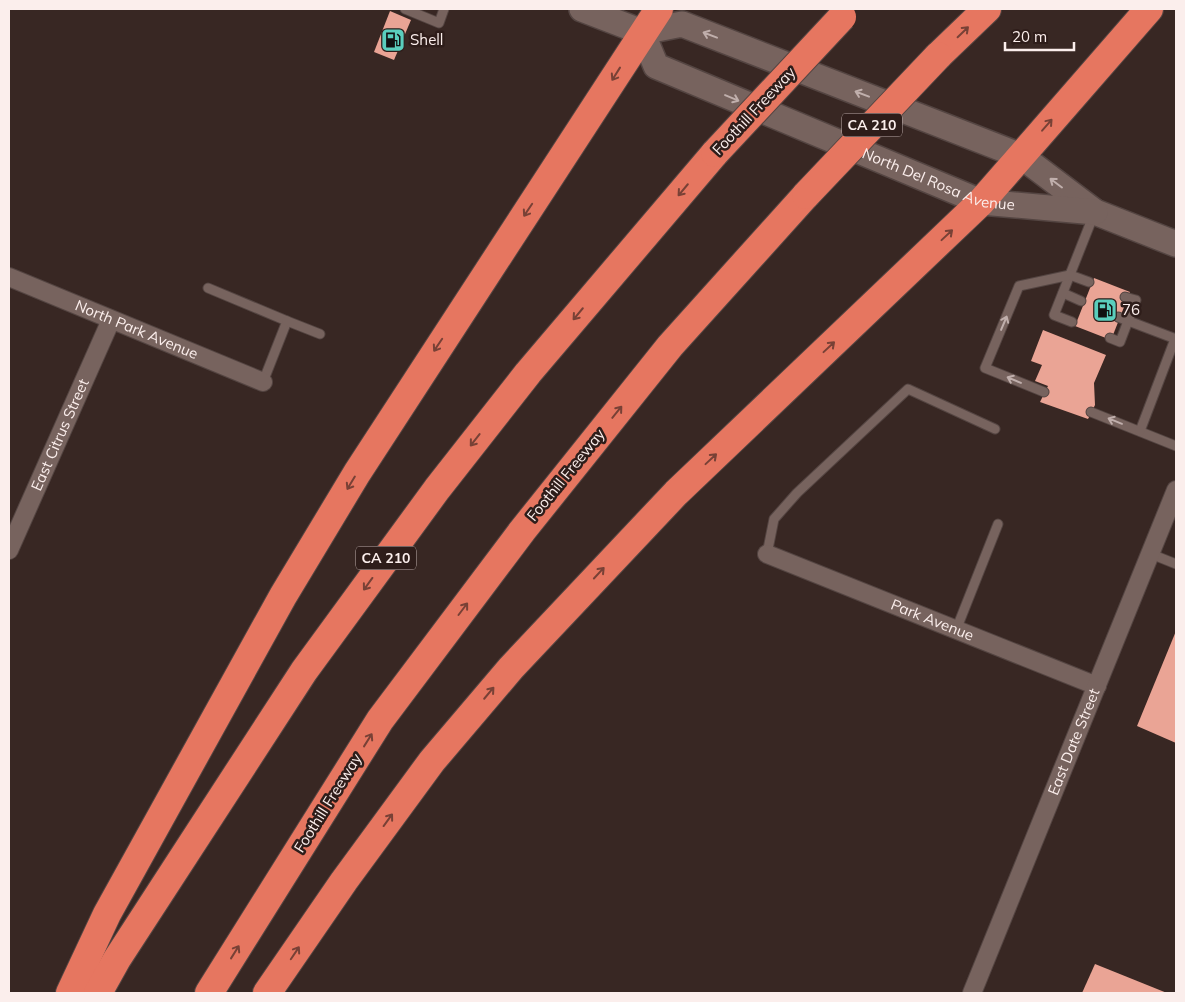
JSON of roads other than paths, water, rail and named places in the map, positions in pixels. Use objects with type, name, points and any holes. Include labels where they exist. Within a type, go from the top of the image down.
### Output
[{"type":"highway","points":[[70,993],[107,914],[283,596],[413,384],[578,136],[642,32],[659,9]]},
{"type":"highway","name":"Foothill Freeway","points":[[209,993],[380,720],[522,531],[670,346],[806,195],[938,56],[987,9]]},
{"type":"highway","points":[[267,993],[344,881],[432,761],[510,668],[676,493],[981,202],[1149,9]]},
{"type":"highway","name":"Foothill Freeway","points":[[98,993],[122,951],[304,671],[431,497],[528,373],[715,153],[847,13]]},
{"type":"main road","points":[[582,9],[642,32]]},
{"type":"main road","name":"North Del Rosa Avenue","points":[[1095,212],[981,202],[656,66],[642,32],[682,24],[1021,156],[1095,212],[1176,244]]},
{"type":"street","name":"North Park Avenue","points":[[9,277],[263,382]]},
{"type":"street","name":"East Citrus Street","points":[[9,550],[111,320]]},
{"type":"street","name":"East Date Street","points":[[972,993],[1175,497]]},
{"type":"street","name":"Park Avenue","points":[[767,554],[1097,686]]},
{"type":"lane","points":[[404,9],[438,23],[444,9]]},
{"type":"lane","points":[[1072,322],[1054,315],[1095,212]]},
{"type":"lane","points":[[1044,392],[985,368],[1019,286],[1070,275],[1089,282]]},
{"type":"lane","points":[[208,288],[320,334]]},
{"type":"lane","points":[[1062,293],[1081,301]]},
{"type":"lane","points":[[1110,338],[1120,342],[1136,300],[1125,297]]},
{"type":"lane","points":[[1118,317],[1176,339],[1140,431]]},
{"type":"lane","points":[[263,382],[286,321]]},
{"type":"lane","points":[[767,554],[774,519],[797,493],[908,389],[995,430]]},
{"type":"lane","points":[[1091,412],[1176,446]]},
{"type":"lane","points":[[956,630],[998,524]]},
{"type":"lane","points":[[1151,554],[1176,564]]},
{"type":"place","name":"Shell","points":[[393,40]]},
{"type":"place","name":"76","points":[[1105,310]]}]
